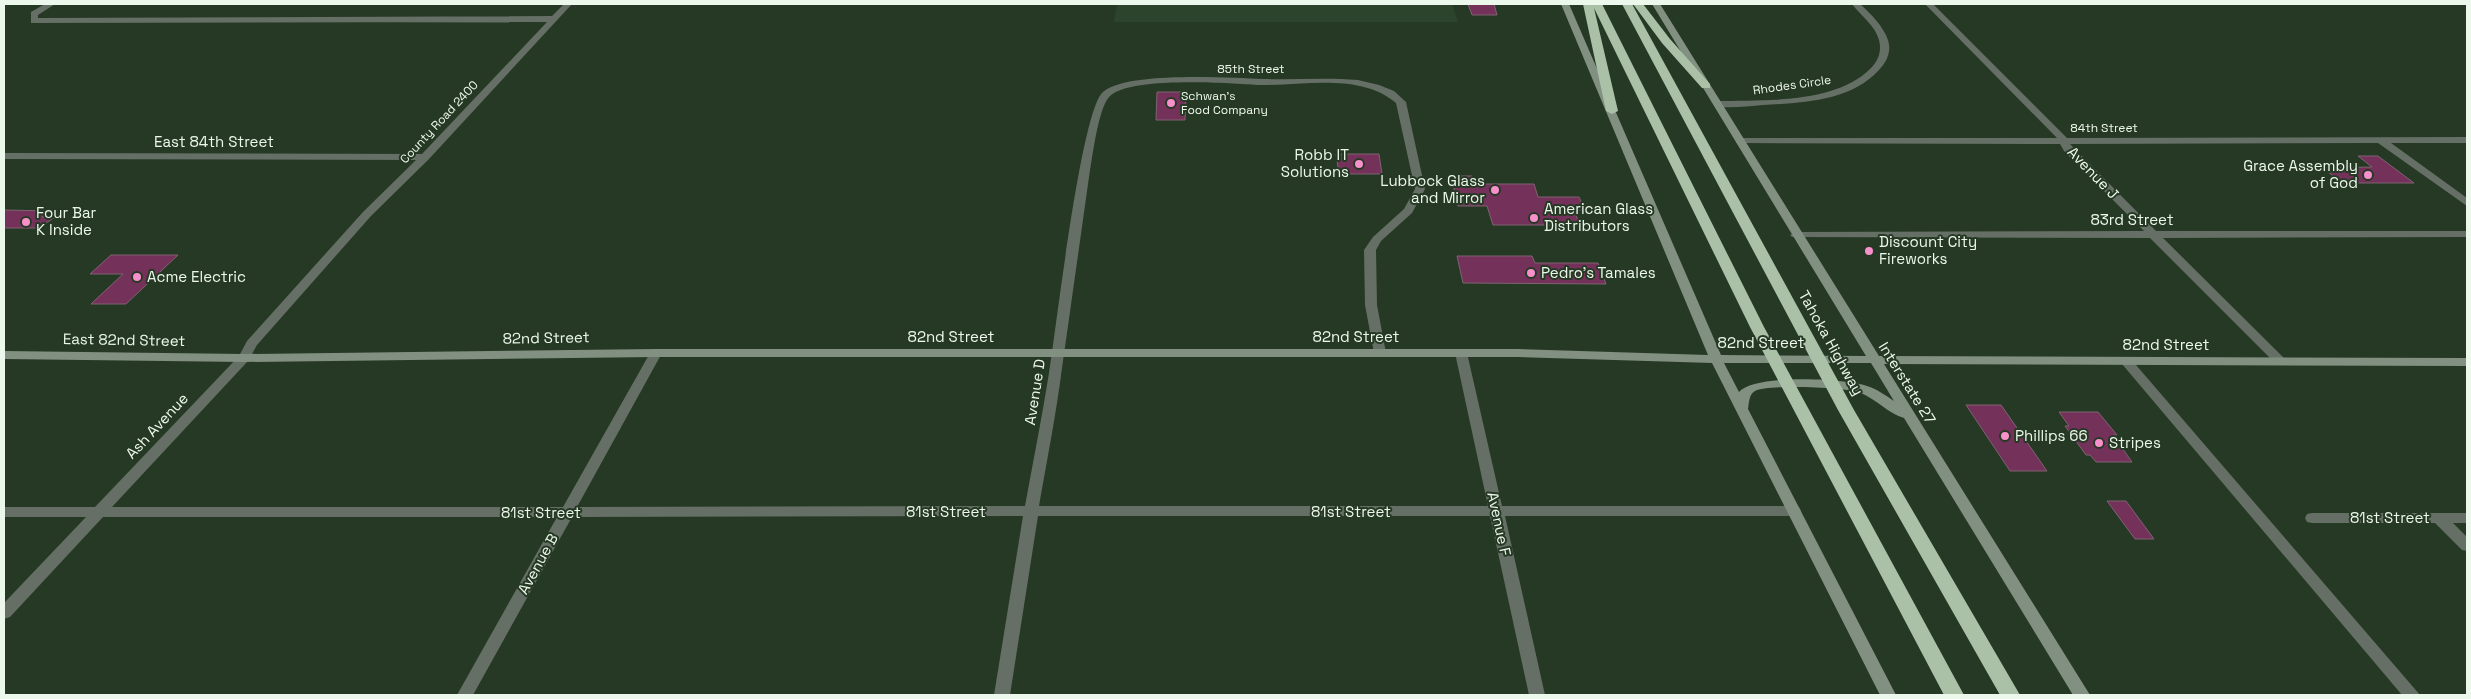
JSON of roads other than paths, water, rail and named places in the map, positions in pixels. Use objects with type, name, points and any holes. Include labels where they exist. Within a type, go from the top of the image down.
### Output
[{"type":"highway","points":[[1588,4],[1612,111]]},
{"type":"highway","points":[[1598,4],[1757,328],[1954,695]]},
{"type":"highway","name":"Tahoka Highway","points":[[1627,4],[1846,410],[2010,695]]},
{"type":"highway","points":[[1638,4],[1666,41],[1706,86]]},
{"type":"main road","points":[[1565,4],[1612,111],[1636,175],[1716,359],[1888,695]]},
{"type":"main road","points":[[1656,4],[1706,86]]},
{"type":"main road","name":"Interstate 27","points":[[1706,86],[1872,359],[2082,695]]},
{"type":"main road","name":"82nd Street","points":[[244,358],[656,354],[1461,353],[1716,359],[2467,362]]},
{"type":"main road","name":"East 82nd Street","points":[[4,355],[244,358]]},
{"type":"main road","points":[[1741,410],[1745,393],[1760,385],[1818,384],[1863,389],[1909,417]]},
{"type":"street","points":[[52,4],[32,17],[34,21],[553,19]]},
{"type":"street","name":"County Road 2400","points":[[329,257],[367,214],[425,157],[568,4]]},
{"type":"street","name":"Rhodes Circle","points":[[1717,104],[1820,96],[1848,88],[1869,76],[1882,60],[1885,44],[1877,28],[1856,4]]},
{"type":"street","name":"Avenue J","points":[[1929,4],[2061,135],[2068,149],[2281,362]]},
{"type":"street","name":"85th Street","points":[[1103,96],[1126,86],[1149,82],[1256,82],[1363,83],[1383,88],[1398,98],[1402,102],[1420,189],[1408,212],[1377,239],[1370,250],[1371,305],[1380,353]]},
{"type":"street","name":"Avenue D","points":[[1002,695],[1058,353],[1064,297],[1086,168],[1098,109],[1103,96]]},
{"type":"street","points":[[2380,140],[2467,203]]},
{"type":"street","name":"84th Street","points":[[1740,141],[2467,140]]},
{"type":"street","name":"East 84th Street","points":[[4,156],[425,157]]},
{"type":"street","name":"83rd Street","points":[[1796,235],[2467,234]]},
{"type":"street","name":"Ash Avenue","points":[[4,613],[244,358],[251,344],[329,257]]},
{"type":"street","name":"Avenue F","points":[[1461,353],[1537,695]]},
{"type":"street","name":"Avenue B","points":[[465,695],[656,354]]},
{"type":"street","points":[[2126,361],[2412,695]]},
{"type":"street","name":"81st Street","points":[[4,512],[1794,511]]},
{"type":"street","name":"81st Street","points":[[2312,518],[2467,518]]},
{"type":"street","points":[[2439,518],[2467,546]]},
{"type":"place","name":"Schwan's Food Company","points":[[1171,103]]},
{"type":"place","name":"Robb IT Solutions","points":[[1359,164]]},
{"type":"place","name":"Grace Assembly of God","points":[[2368,175]]},
{"type":"place","name":"Lubbock Glass and Mirror","points":[[1495,190]]},
{"type":"place","name":"American Glass Distributors","points":[[1534,218]]},
{"type":"place","name":"Four Bar K Inside","points":[[26,222]]},
{"type":"place","name":"Discount City Fireworks","points":[[1869,251]]},
{"type":"place","name":"Pedro's Tamales","points":[[1531,273]]},
{"type":"place","name":"Acme Electric","points":[[137,277]]},
{"type":"place","name":"Phillips 66","points":[[2005,436]]},
{"type":"place","name":"Stripes","points":[[2099,443]]}]
